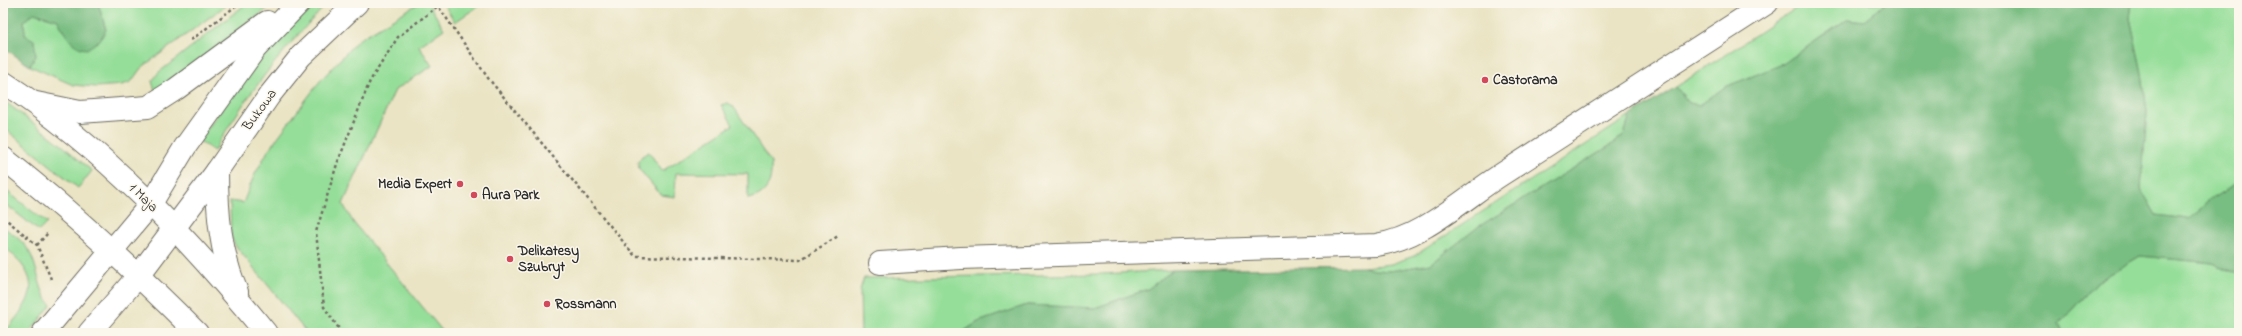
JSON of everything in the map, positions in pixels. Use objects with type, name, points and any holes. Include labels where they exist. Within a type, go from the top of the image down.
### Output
[{"type":"street","points":[[33,102],[80,112],[148,107],[176,89],[292,3]]},
{"type":"street","points":[[43,333],[113,252],[150,205],[184,147],[255,49],[299,3]]},
{"type":"street","name":"Bukowa","points":[[89,333],[139,276],[217,171],[269,96],[301,56],[357,3]]},
{"type":"street","points":[[880,263],[961,258],[1368,246],[1393,243],[1409,237],[1497,177],[1767,3]]},
{"type":"street","name":"1 Maja","points":[[3,82],[33,102],[109,165],[174,228],[266,333]]},
{"type":"street","points":[[3,158],[53,197],[139,276],[197,333]]},
{"type":"street","points":[[217,171],[217,212],[221,243],[231,278],[242,304]]},
{"type":"path","points":[[342,333],[324,308],[316,232],[318,224],[337,164],[370,80],[398,37],[437,4],[488,78],[635,256],[800,260],[838,236]]},
{"type":"path","points":[[3,217],[37,245],[52,280]]},
{"type":"green space","points":[[3,3],[98,3],[106,30],[100,40],[87,49],[81,48],[72,43],[58,20],[34,13],[24,21],[25,35],[34,40],[36,56],[30,66],[3,47]]},
{"type":"green space","points":[[98,3],[229,3],[141,68],[131,82],[122,85],[96,87],[73,85],[30,66],[36,56],[25,35],[24,21],[34,13],[58,20],[64,32],[106,30]]},
{"type":"green space","points":[[247,3],[275,3],[156,92],[152,82],[158,73]]},
{"type":"green space","points":[[317,3],[328,3],[295,38],[266,73],[239,110],[214,151],[199,141],[243,78],[294,23]]},
{"type":"green space","points":[[419,3],[428,3],[444,29],[419,46],[432,66],[395,90],[343,204],[353,222],[444,333],[383,333],[379,329],[377,333],[307,333],[235,245],[231,237],[230,201],[243,203],[254,176],[269,149],[320,81],[358,40]]},
{"type":"green space","points":[[443,3],[483,3],[455,22]]},
{"type":"green space","points":[[1804,3],[1886,3],[1864,21],[1847,19],[1783,64],[1725,87],[1700,105],[1689,103],[1676,87]]},
{"type":"green space","points":[[1886,3],[2132,3],[2130,18],[2142,73],[2147,112],[2141,189],[2156,215],[2189,219],[2211,199],[2239,182],[2239,275],[2213,263],[2140,256],[2097,282],[2059,324],[2063,333],[1945,333],[1917,328],[1909,333],[1654,333],[1650,329],[1631,333],[961,333],[978,322],[1027,305],[1095,308],[1148,289],[1173,270],[1364,267],[1374,270],[1390,271],[1431,264],[1478,227],[1611,145],[1624,135],[1630,116],[1676,87],[1689,103],[1700,105],[1725,87],[1783,64],[1847,19],[1864,21]]},
{"type":"green space","points":[[2132,3],[2239,3],[2239,182],[2211,199],[2189,219],[2156,215],[2141,189],[2147,112],[2142,73],[2130,18]]},
{"type":"green space","points":[[3,100],[63,146],[92,171],[78,188],[3,127]]},
{"type":"green space","points":[[728,103],[733,106],[771,163],[771,176],[767,187],[760,194],[748,199],[748,174],[676,173],[675,197],[661,195],[639,169],[638,162],[642,156],[649,152],[662,171],[733,125],[721,105]]},
{"type":"green space","points":[[1630,116],[1624,135],[1611,145],[1478,227],[1431,264],[1390,271],[1374,270],[1364,267],[1391,264],[1414,256]]},
{"type":"green space","points":[[3,188],[47,223],[39,231],[3,202]]},
{"type":"green space","points":[[3,227],[19,239],[27,248],[34,262],[40,285],[46,299],[51,305],[29,333],[4,333],[23,308],[28,298],[30,288],[29,279],[25,269],[3,245]]},
{"type":"green space","points":[[2140,256],[2213,263],[2239,275],[2239,333],[2063,333],[2059,324],[2097,282]]},
{"type":"green space","points":[[1173,270],[1148,289],[1095,308],[1027,305],[978,322],[961,333],[861,333],[860,290],[864,278],[1102,274]]},
{"type":"green space","points":[[1917,328],[1943,332],[1945,333],[1909,333]]},
{"type":"green space","points":[[151,330],[169,333],[130,333]]},
{"type":"place","name":"Castorama","points":[[1485,80]]},
{"type":"place","name":"Media Expert","points":[[460,184]]},
{"type":"place","name":"Aura Park","points":[[474,195]]},
{"type":"place","name":"Delikatesy Szubryt","points":[[510,259]]},
{"type":"place","name":"Rossmann","points":[[547,304]]}]
